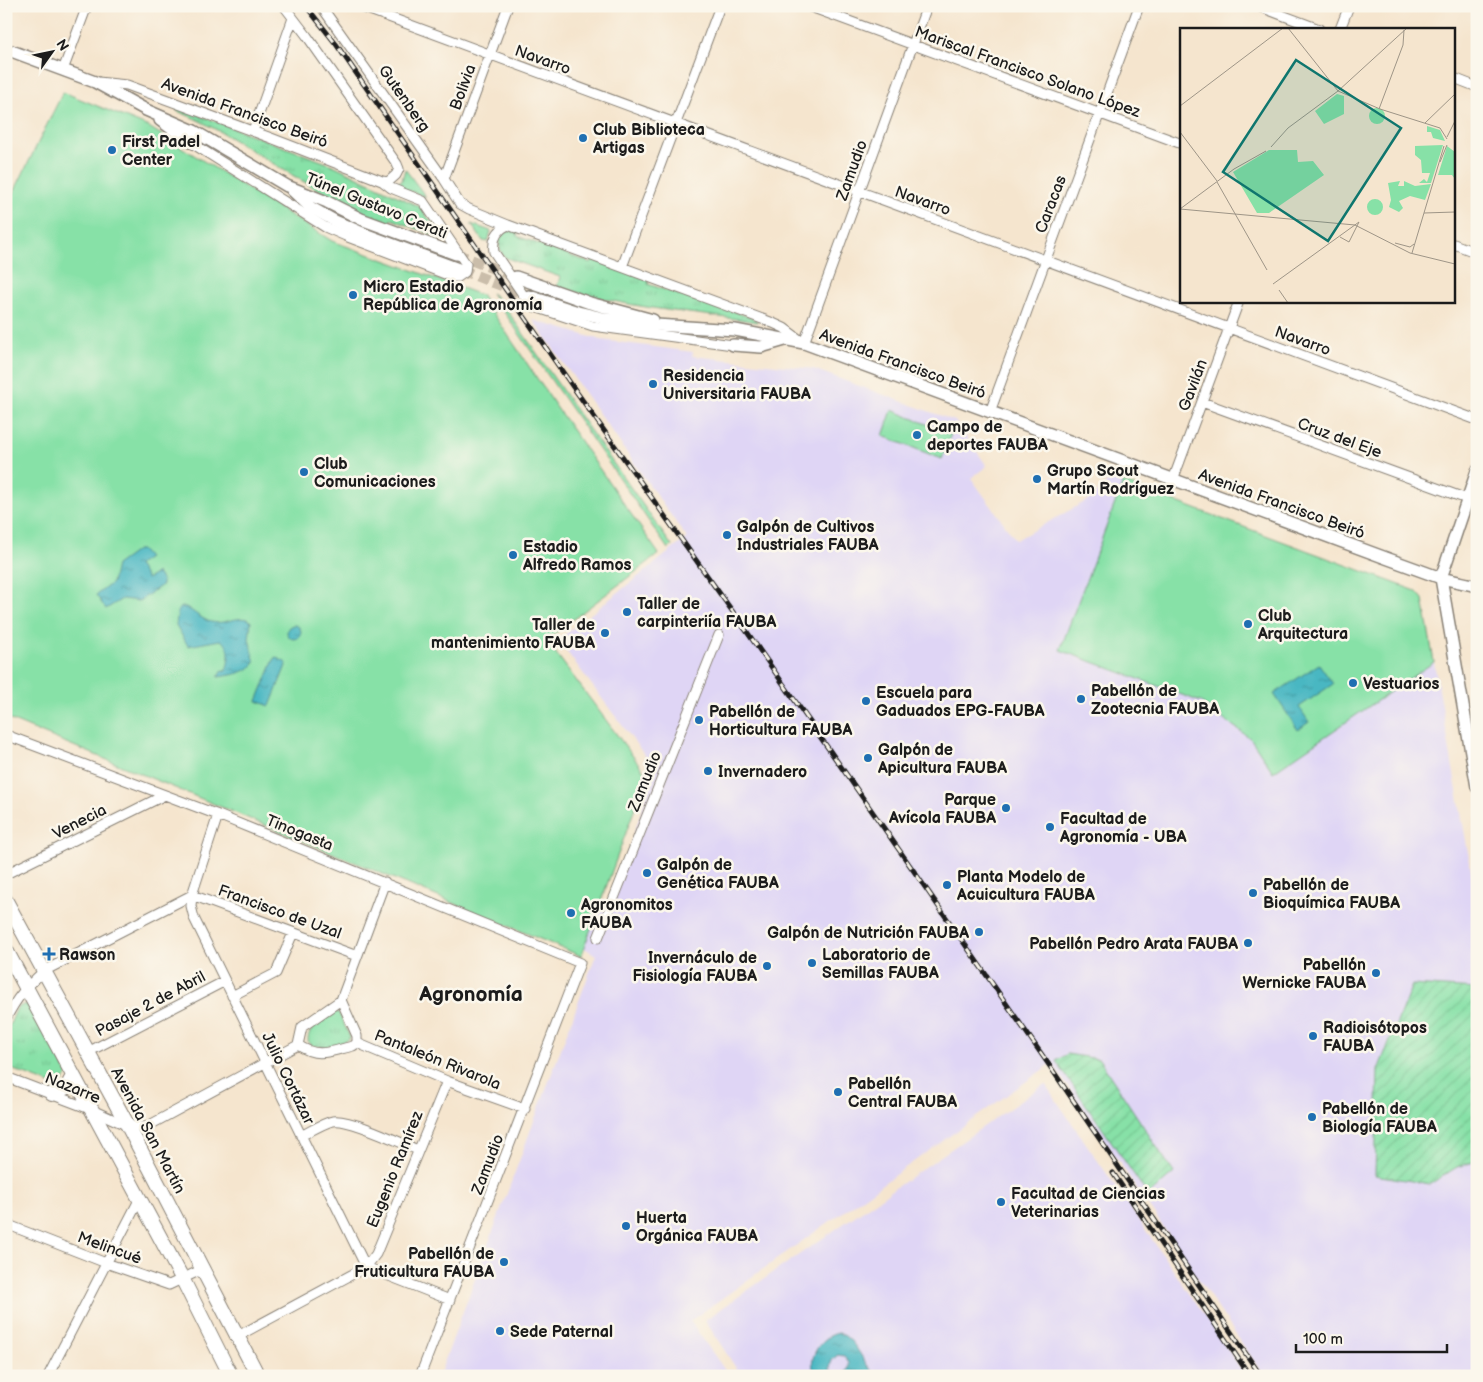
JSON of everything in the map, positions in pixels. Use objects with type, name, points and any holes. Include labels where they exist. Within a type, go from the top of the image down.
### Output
[{"type":"main road","name":"Avenida Francisco Beiró","points":[[6,49],[95,82],[146,110]]},
{"type":"main road","points":[[146,110],[190,142]]},
{"type":"main road","name":"Túnel Gustavo Cerati","points":[[146,110],[194,131],[287,186],[327,202],[361,219],[456,254]]},
{"type":"main road","name":"Túnel Gustavo Cerati","points":[[287,186],[310,208],[335,221],[461,270]]},
{"type":"main road","points":[[516,278],[590,303],[621,310],[674,327]]},
{"type":"main road","points":[[529,296],[578,312],[624,323],[735,330],[787,339]]},
{"type":"main road","name":"Avenida Francisco Beiró","points":[[787,339],[804,343],[1441,578],[1477,586]]},
{"type":"main road","points":[[733,345],[762,347],[787,339]]},
{"type":"main road","points":[[1477,471],[1441,578],[1472,734],[1477,788]]},
{"type":"main road","name":"Avenida San Martín","points":[[6,901],[128,1126],[258,1376]]},
{"type":"main road","points":[[6,950],[183,1280],[231,1376]]},
{"type":"main road","points":[[52,1094],[67,1087],[73,1076]]},
{"type":"street","points":[[63,70],[87,6]]},
{"type":"street","points":[[284,6],[397,164],[399,169],[396,175],[388,182],[382,181]]},
{"type":"street","name":"Gutenberg","points":[[321,6],[460,204],[464,206]]},
{"type":"street","name":"Navarro","points":[[359,6],[1477,420]]},
{"type":"street","name":"Bolivia","points":[[444,179],[508,6]]},
{"type":"street","points":[[622,267],[720,6]]},
{"type":"street","name":"Mariscal Francisco Solano López","points":[[808,6],[1180,143]]},
{"type":"street","name":"Zamudio","points":[[804,343],[927,6]]},
{"type":"street","name":"Caracas","points":[[990,412],[1139,6]]},
{"type":"street","points":[[1258,6],[1316,28]]},
{"type":"street","points":[[1340,28],[1349,6]]},
{"type":"street","points":[[253,131],[294,18]]},
{"type":"street","points":[[1456,79],[1477,87]]},
{"type":"street","name":"Avenida Francisco Beiró","points":[[95,82],[127,86],[253,131],[382,181],[391,188],[424,202],[466,264],[466,270],[463,274],[453,277],[338,233],[300,212],[190,142]]},
{"type":"street","name":"Avenida Francisco Beiró","points":[[464,206],[508,225],[773,323],[784,328],[804,343]]},
{"type":"street","points":[[508,225],[498,232],[494,243],[494,252],[528,302],[535,307],[593,326],[733,345]]},
{"type":"street","points":[[1456,245],[1477,253]]},
{"type":"street","name":"Gavilán","points":[[1173,480],[1239,302]]},
{"type":"street","name":"Cruz del Eje","points":[[1202,402],[1467,499]]},
{"type":"street","name":"Zamudio","points":[[598,938],[719,635]]},
{"type":"street","name":"Tinogasta","points":[[6,736],[218,815],[580,963]]},
{"type":"street","name":"Venecia","points":[[6,874],[165,795]]},
{"type":"street","name":"Julio Cortázar","points":[[218,815],[192,895],[194,918],[366,1267]]},
{"type":"street","points":[[128,1126],[146,1127],[298,1045],[302,1027],[341,1000],[385,882]]},
{"type":"street","points":[[6,1019],[12,1006],[26,987],[44,971],[192,895]]},
{"type":"street","name":"Francisco de Uzal","points":[[192,895],[357,956]]},
{"type":"street","points":[[232,996],[276,973],[293,933]]},
{"type":"street","name":"Zamudio","points":[[420,1376],[580,963]]},
{"type":"street","name":"Pasaje 2 de Abril","points":[[88,1052],[225,981]]},
{"type":"street","name":"Pantaleón Rivarola","points":[[341,1000],[357,1036],[357,1043],[447,1081],[525,1109]]},
{"type":"street","points":[[298,1045],[316,1054],[353,1046],[357,1043]]},
{"type":"street","name":"Nazarre","points":[[6,1076],[128,1126]]},
{"type":"street","name":"Eugenio Ramírez","points":[[366,1267],[376,1254],[447,1081]]},
{"type":"street","points":[[301,1136],[333,1121],[342,1122],[355,1125],[418,1150]]},
{"type":"street","points":[[48,1376],[139,1200]]},
{"type":"street","name":"Melincué","points":[[6,1224],[169,1285],[203,1269]]},
{"type":"street","points":[[238,1336],[366,1267],[450,1300]]},
{"type":"shaded area","name":"Facultad de Agronomía - UBA","points":[[533,320],[601,340],[693,352],[692,356],[813,369],[955,421],[987,466],[971,478],[1016,540],[1092,498],[1112,477],[1123,482],[1061,650],[1201,702],[1251,738],[1273,772],[1434,662],[1477,903],[1477,1376],[1264,1376],[1052,1063],[690,1321],[729,1376],[439,1376],[596,955],[546,925],[565,883],[611,904],[655,769],[558,640],[687,538]]},
{"type":"shaded area","name":"Facultad de Ciencias Veterinarias","points":[[1045,1084],[1246,1376],[741,1376],[705,1320]]},
{"type":"green space","name":"Club Comunicaciones","points":[[63,92],[149,127],[332,241],[481,295],[659,554],[546,640],[647,775],[581,956],[6,718],[6,208]]},
{"type":"green space","points":[[177,107],[335,166],[420,207],[444,239],[391,219],[389,224],[351,207],[195,118],[177,111]]},
{"type":"green space","points":[[405,169],[426,197],[394,185],[402,180]]},
{"type":"green space","points":[[471,224],[491,231],[488,242],[483,241]]},
{"type":"green space","points":[[512,230],[518,232],[517,236],[591,263],[592,259],[649,280],[648,284],[697,301],[698,298],[757,320],[757,322],[606,300],[557,286],[560,277],[504,257],[499,241],[503,234]]},
{"type":"green space","points":[[491,293],[507,310],[672,546],[668,549]]},
{"type":"green space","name":"Campo de deportes FAUBA","points":[[892,410],[951,434],[942,459],[883,436]]},
{"type":"green space","name":"Club Arquitectura","points":[[1123,482],[1416,591],[1423,599],[1434,662],[1273,772],[1251,739],[1201,702],[1060,650]]},
{"type":"green space","points":[[1412,985],[1477,989],[1477,1161],[1457,1167],[1430,1184],[1375,1175],[1378,1070]]},
{"type":"green space","points":[[25,1004],[30,1006],[68,1075],[58,1087],[6,1067],[6,1033],[17,1008]]},
{"type":"green space","points":[[336,1012],[339,1013],[349,1039],[329,1046],[318,1047],[309,1044],[309,1034],[312,1029]]},
{"type":"green space","points":[[1067,1054],[1099,1059],[1174,1173],[1148,1195],[1056,1061]]},
{"type":"water","points":[[137,550],[141,550],[148,558],[138,565],[147,579],[157,573],[162,581],[162,585],[139,601],[122,599],[106,609],[96,595],[112,583],[116,565]]},
{"type":"water","points":[[186,607],[202,618],[216,623],[243,618],[248,619],[251,622],[249,639],[255,663],[242,672],[218,677],[222,670],[226,671],[229,654],[227,646],[220,640],[188,646],[176,625],[178,610]]},
{"type":"water","points":[[294,625],[299,627],[301,632],[299,637],[294,639],[289,637],[287,632],[289,627]]},
{"type":"water","points":[[275,657],[287,663],[270,706],[257,701]]},
{"type":"water","points":[[1319,664],[1333,684],[1299,707],[1309,722],[1298,730],[1274,694]]},
{"type":"water","points":[[839,1333],[851,1341],[877,1376],[817,1376],[813,1370],[812,1363],[816,1350],[826,1338]],"holes":[[[838,1355],[844,1356],[849,1362],[849,1367],[845,1375],[838,1375],[830,1370],[831,1363]]]},
{"type":"tunnel","points":[[456,254],[516,277]]},
{"type":"tunnel","points":[[461,270],[529,296]]},
{"type":"railway","points":[[306,6],[336,44],[573,387],[745,629],[1047,1062],[1261,1376]]},
{"type":"railway","points":[[1113,1173],[1250,1376]]},
{"type":"place","name":"Club Biblioteca Artigas","points":[[583,138]]},
{"type":"place","name":"First Padel Center","points":[[112,150]]},
{"type":"place","name":"Micro Estadio República de Agronomía","points":[[353,295]]},
{"type":"place","name":"Residencia Universitaria FAUBA","points":[[653,384]]},
{"type":"place","name":"Campo de deportes FAUBA","points":[[917,435]]},
{"type":"place","name":"Club Comunicaciones","points":[[304,472]]},
{"type":"place","name":"Grupo Scout Martín Rodríguez","points":[[1037,479]]},
{"type":"place","name":"Galpón de Cultivos Industriales FAUBA","points":[[727,535]]},
{"type":"place","name":"Estadio Alfredo Ramos","points":[[513,555]]},
{"type":"place","name":"Taller de carpinteriía FAUBA","points":[[627,612]]},
{"type":"place","name":"Club Arquitectura","points":[[1248,624]]},
{"type":"place","name":"Taller de mantenimiento FAUBA","points":[[605,633]]},
{"type":"place","name":"Vestuarios","points":[[1353,683]]},
{"type":"place","name":"Pabellón de Zootecnia FAUBA","points":[[1081,699]]},
{"type":"place","name":"Escuela para Gaduados EPG-FAUBA","points":[[866,701]]},
{"type":"place","name":"Pabellón de Horticultura FAUBA","points":[[699,720]]},
{"type":"place","name":"Galpón de Apicultura FAUBA","points":[[868,758]]},
{"type":"place","name":"Invernadero","points":[[708,771]]},
{"type":"place","name":"Parque Avícola FAUBA","points":[[1006,808]]},
{"type":"place","name":"Facultad de Agronomía - UBA","points":[[1050,827]]},
{"type":"place","name":"Galpón de Genética FAUBA","points":[[647,873]]},
{"type":"place","name":"Planta Modelo de Acuicultura FAUBA","points":[[947,885]]},
{"type":"place","name":"Pabellón de Bioquímica FAUBA","points":[[1253,893]]},
{"type":"place","name":"Agronomitos FAUBA","points":[[571,913]]},
{"type":"place","name":"Galpón de Nutrición FAUBA","points":[[979,932]]},
{"type":"place","name":"Pabellón Pedro Arata FAUBA","points":[[1248,943]]},
{"type":"place","name":"Rawson","points":[[49,954]]},
{"type":"place","name":"Laboratorio de Semillas FAUBA","points":[[812,963]]},
{"type":"place","name":"Invernáculo de Fisiología FAUBA","points":[[767,966]]},
{"type":"place","name":"Pabellón Wernicke FAUBA","points":[[1376,973]]},
{"type":"place","name":"Radioisótopos FAUBA","points":[[1313,1036]]},
{"type":"place","name":"Pabellón Central FAUBA","points":[[838,1092]]},
{"type":"place","name":"Pabellón de Biología FAUBA","points":[[1312,1117]]},
{"type":"place","name":"Facultad de Ciencias Veterinarias","points":[[1001,1202]]},
{"type":"place","name":"Huerta Orgánica FAUBA","points":[[626,1226]]},
{"type":"place","name":"Pabellón de Fruticultura FAUBA","points":[[504,1262]]},
{"type":"place","name":"Sede Paternal","points":[[500,1331]]},
{"type":"district","name":"Agronomía","points":[[471,994]]}]
